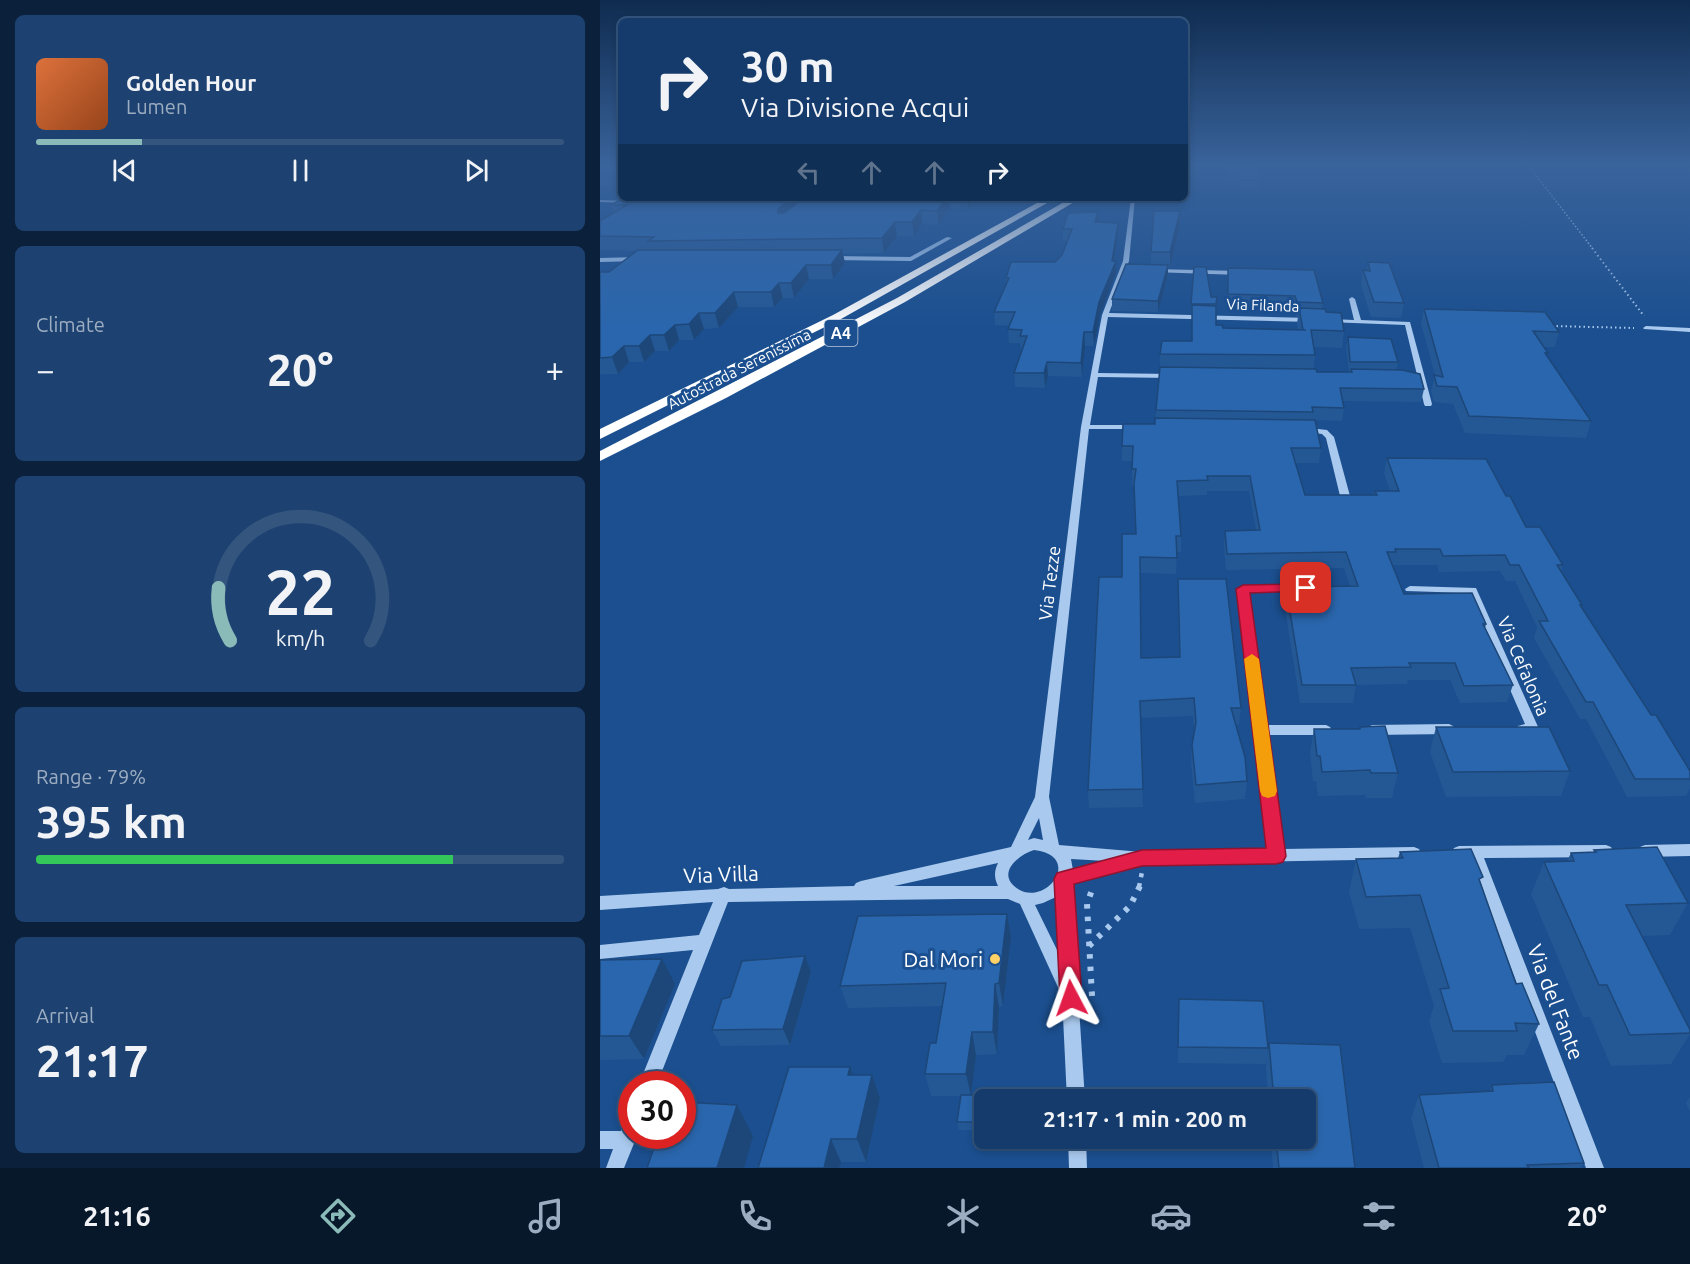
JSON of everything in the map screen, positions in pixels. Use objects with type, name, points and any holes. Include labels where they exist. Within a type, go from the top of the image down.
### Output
[{"type":"highway","name":"Autostrada Serenissima","points":[[600,435],[837,317],[1013,220]]},
{"type":"highway","name":"Autostrada Serenissima","points":[[600,457],[863,322],[1042,220]]},
{"type":"street","name":"Via Tezze","points":[[1055,850],[1042,797],[1085,427],[1105,315],[1123,270],[1131,220]]},
{"type":"street","points":[[827,258],[911,259],[949,238]]},
{"type":"street","points":[[600,260],[648,259]]},
{"type":"street","points":[[1123,270],[1134,270]]},
{"type":"street","points":[[1145,270],[1246,273]]},
{"type":"street","points":[[1352,299],[1358,321]]},
{"type":"street","name":"Via Filanda","points":[[1105,315],[1408,323],[1428,404]]},
{"type":"street","points":[[1646,328],[1690,330]]},
{"type":"street","points":[[1094,375],[1183,377]]},
{"type":"street","points":[[1409,378],[1421,378]]},
{"type":"street","points":[[1085,427],[1141,427]]},
{"type":"street","points":[[1288,429],[1311,429],[1324,432],[1330,437],[1345,496]]},
{"type":"street","points":[[1276,856],[1243,589],[1317,588]]},
{"type":"street","name":"Via Cefalonia","points":[[1410,589],[1472,590],[1533,729],[1510,729]]},
{"type":"street","points":[[1261,730],[1462,729]]},
{"type":"street","name":"Via Tezze","points":[[1013,851],[1042,797]]},
{"type":"street","points":[[1071,998],[1018,896],[1003,884],[1000,874],[1003,863],[1013,851],[1034,844],[1055,850],[1142,858],[1690,850]]},
{"type":"street","points":[[1055,850],[1064,860],[1066,869],[1063,880],[1075,1089]]},
{"type":"street","name":"Via Villa","points":[[843,891],[1013,851]]},
{"type":"street","name":"Via del Fante","points":[[1475,852],[1595,1168]]},
{"type":"street","points":[[1018,896],[1048,895],[1063,880],[1142,858]]},
{"type":"street","name":"Via Villa","points":[[600,903],[724,893],[843,891],[1018,896]]},
{"type":"street","points":[[653,1071],[724,893]]},
{"type":"street","points":[[600,952],[705,942]]},
{"type":"street","points":[[600,1140],[618,1136]]},
{"type":"street","points":[[615,1168],[623,1149]]},
{"type":"street","points":[[1077,1149],[1078,1168]]},
{"type":"path","points":[[1548,326],[1646,328],[1650,326],[1570,220]]},
{"type":"path","points":[[1089,946],[1100,933],[1118,921],[1131,905],[1142,876],[1134,876]]},
{"type":"path","points":[[1092,996],[1088,896],[1099,883]]},
{"type":"building","points":[[914,220],[912,222],[895,222],[882,238],[648,241],[654,237],[600,236],[600,221]]},
{"type":"building","points":[[1066,220],[1096,220],[1095,222],[1118,223],[1112,261],[1116,261],[1099,302],[1093,332],[1084,332],[1081,363],[1047,362],[1044,373],[1014,373],[1027,336],[1020,336],[1022,330],[1008,329],[1015,312],[994,312],[1009,278],[1006,278],[1011,262],[1055,262],[1062,255],[1072,229],[1063,229]]},
{"type":"building","points":[[1153,220],[1178,220],[1170,252],[1151,252]]},
{"type":"building","points":[[638,250],[842,250],[831,265],[806,265],[791,283],[779,283],[771,292],[734,292],[715,313],[699,313],[689,324],[675,325],[664,335],[650,335],[639,346],[624,346],[612,357],[600,358],[600,272],[609,272]]},
{"type":"building","points":[[1368,262],[1389,263],[1404,303],[1374,302],[1363,270],[1370,271]]},
{"type":"building","points":[[1126,264],[1168,265],[1158,301],[1112,299]]},
{"type":"building","points":[[1194,267],[1206,267],[1211,297],[1217,297],[1216,304],[1191,304]]},
{"type":"building","points":[[1228,268],[1314,270],[1323,303],[1297,302],[1295,296],[1228,294]]},
{"type":"building","points":[[1192,305],[1216,306],[1216,325],[1222,325],[1223,328],[1303,330],[1299,308],[1325,309],[1326,312],[1341,313],[1344,331],[1311,330],[1315,355],[1160,354],[1162,341],[1192,341]]},
{"type":"building","points":[[1424,309],[1545,312],[1559,332],[1533,331],[1548,353],[1545,353],[1591,421],[1469,416],[1457,387],[1437,386],[1434,375],[1443,377]]},
{"type":"building","points":[[1348,337],[1391,339],[1398,362],[1350,362]]},
{"type":"building","points":[[1160,367],[1316,369],[1317,372],[1352,372],[1351,369],[1402,370],[1420,374],[1424,389],[1340,388],[1344,408],[1312,407],[1313,412],[1156,410]]},
{"type":"building","points":[[1155,418],[1315,420],[1321,448],[1291,448],[1305,495],[1377,495],[1375,491],[1399,491],[1387,458],[1486,459],[1506,496],[1510,496],[1526,527],[1540,527],[1563,565],[1557,565],[1582,605],[1580,605],[1651,715],[1656,715],[1690,771],[1690,779],[1635,779],[1593,702],[1586,702],[1539,621],[1548,621],[1519,565],[1510,565],[1505,555],[1443,556],[1440,549],[1395,549],[1396,552],[1387,552],[1404,594],[1472,593],[1486,624],[1483,624],[1513,685],[1464,686],[1455,663],[1409,663],[1411,667],[1351,668],[1356,685],[1302,685],[1286,587],[1358,586],[1346,552],[1227,554],[1225,531],[1260,530],[1250,476],[1207,476],[1208,480],[1177,481],[1181,536],[1176,536],[1177,558],[1140,557],[1141,658],[1180,657],[1178,579],[1226,579],[1241,708],[1231,708],[1245,757],[1247,781],[1196,785],[1192,745],[1196,722],[1194,698],[1140,701],[1143,789],[1088,790],[1099,577],[1122,577],[1122,534],[1136,534],[1134,484],[1136,469],[1132,469],[1133,446],[1122,446],[1123,424],[1155,424]]},
{"type":"building","points":[[1385,726],[1398,773],[1371,773],[1370,770],[1322,772],[1320,756],[1317,756],[1314,729],[1360,729],[1360,727]]},
{"type":"building","points":[[1436,727],[1549,727],[1570,771],[1453,772]]},
{"type":"building","points":[[1657,847],[1688,903],[1626,905],[1690,1033],[1630,1035],[1607,985],[1599,985],[1544,862],[1574,861],[1571,853]]},
{"type":"building","points":[[1471,849],[1483,877],[1479,879],[1516,984],[1522,983],[1539,1024],[1515,1023],[1517,1031],[1453,1031],[1440,989],[1449,988],[1420,895],[1366,897],[1356,859],[1403,858],[1400,852]]},
{"type":"building","points":[[1007,914],[999,983],[995,984],[993,1032],[972,1032],[966,1074],[925,1074],[930,1043],[936,1043],[946,983],[840,986],[858,916]]},
{"type":"building","points":[[805,956],[783,1029],[712,1030],[722,999],[730,997],[742,961]]},
{"type":"building","points":[[662,959],[629,1036],[600,1036],[600,960]]},
{"type":"building","points":[[1179,999],[1263,1001],[1268,1048],[1178,1047]]},
{"type":"building","points":[[1269,1043],[1340,1045],[1355,1168],[1279,1168],[1277,1149],[1316,1149],[1316,1089],[1273,1089]]},
{"type":"building","points":[[789,1067],[850,1067],[848,1075],[872,1075],[857,1139],[831,1139],[824,1168],[758,1168]]},
{"type":"building","points":[[1554,1082],[1584,1163],[1527,1165],[1529,1168],[1439,1168],[1419,1095],[1493,1091],[1492,1085]]},
{"type":"building","points":[[961,1095],[974,1095],[974,1122],[957,1122]]},
{"type":"building","points":[[696,1103],[737,1105],[717,1168],[647,1168],[654,1149],[696,1149]]},
{"type":"slow traffic","points":[[1252,659],[1268,791]]},
{"type":"place","name":"Dal Mori","points":[[995,959]]},
{"type":"route","points":[[1071,998],[1064,879],[1142,858],[1276,856],[1243,589],[1306,588]]}]
